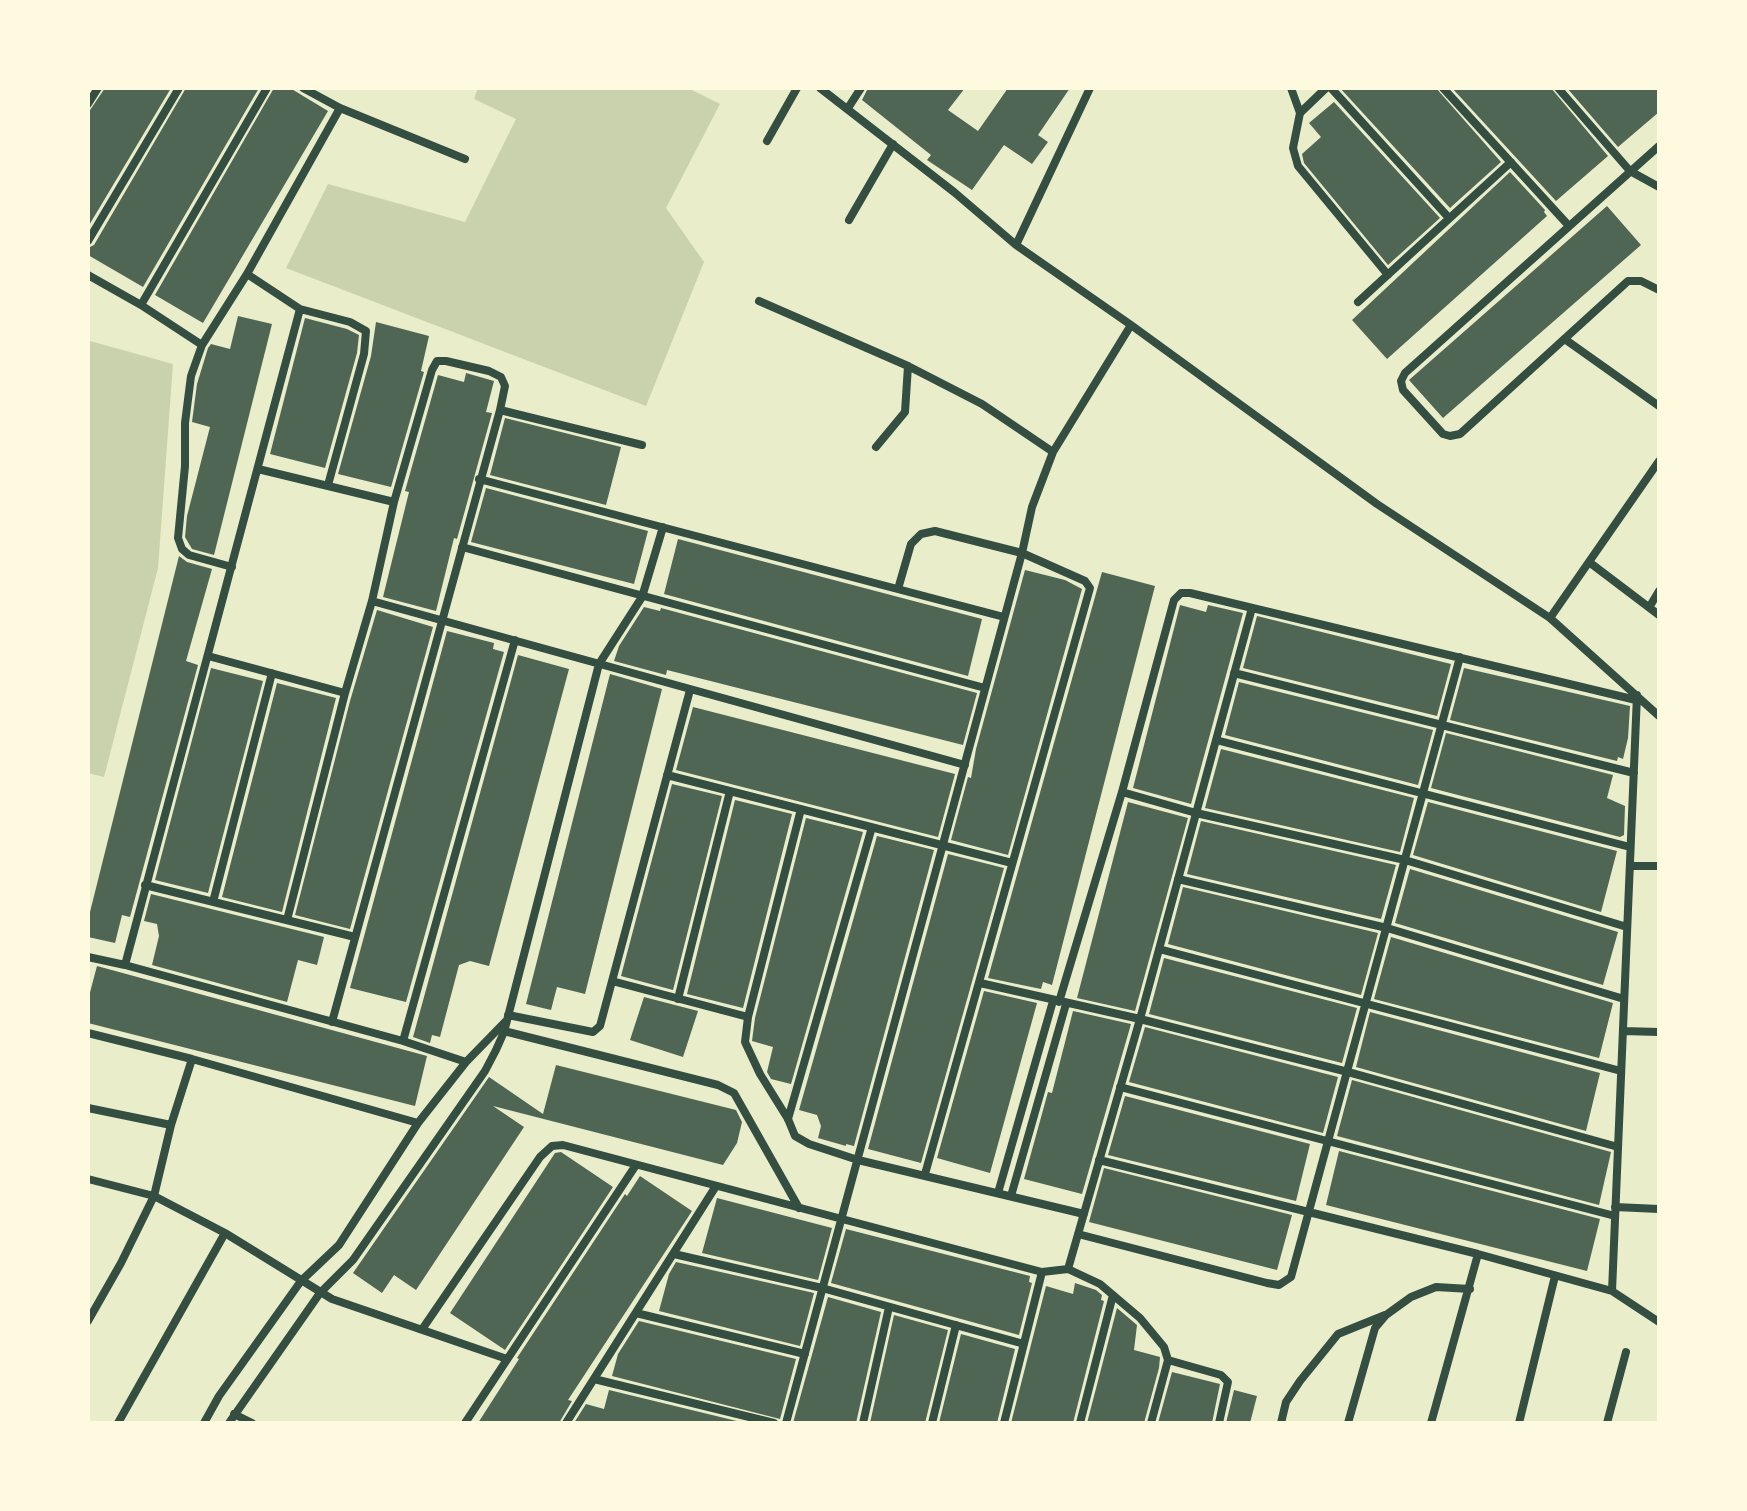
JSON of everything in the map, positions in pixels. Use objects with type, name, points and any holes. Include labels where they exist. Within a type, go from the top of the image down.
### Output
[{"type":"street","points":[[88,104],[98,88]]},
{"type":"street","points":[[88,241],[179,88]]},
{"type":"street","points":[[141,305],[267,88]]},
{"type":"street","points":[[303,88],[340,108],[465,159]]},
{"type":"street","points":[[767,141],[797,88]]},
{"type":"street","points":[[820,88],[1016,245],[1377,504],[1550,618],[1659,716]]},
{"type":"street","points":[[848,108],[861,88]]},
{"type":"street","points":[[1016,245],[1090,88]]},
{"type":"street","points":[[1291,88],[1300,113],[1293,148],[1298,166],[1388,275]]},
{"type":"street","points":[[1300,113],[1329,88],[1449,218]]},
{"type":"street","points":[[1443,88],[1569,226]]},
{"type":"street","points":[[1558,88],[1630,171],[1659,187]]},
{"type":"street","points":[[232,567],[189,555],[182,549],[178,538],[191,376],[202,345],[247,274],[340,108]]},
{"type":"street","points":[[849,220],[893,144]]},
{"type":"street","points":[[1659,146],[1405,373],[1401,381],[1403,390],[1443,434],[1460,434],[1628,281],[1641,281],[1659,290]]},
{"type":"street","points":[[1358,302],[1511,162]]},
{"type":"street","points":[[247,274],[300,309],[350,322],[366,331],[364,354],[328,485]]},
{"type":"street","points":[[88,275],[202,345]]},
{"type":"street","points":[[759,301],[908,366],[982,404],[1053,452]]},
{"type":"street","points":[[125,965],[300,309]]},
{"type":"street","points":[[786,1423],[1032,507],[1053,452],[1131,325]]},
{"type":"street","points":[[1566,340],[1659,406]]},
{"type":"street","points":[[287,920],[345,693],[372,601],[394,502],[437,361],[456,362],[501,377],[505,386],[500,410],[332,1022]]},
{"type":"street","points":[[876,447],[905,412],[908,366]]},
{"type":"street","points":[[500,410],[642,445]]},
{"type":"street","points":[[1550,618],[1659,461]]},
{"type":"street","points":[[258,469],[394,502]]},
{"type":"street","points":[[479,479],[1004,617]]},
{"type":"street","points":[[229,1423],[320,1293],[353,1260],[485,1071],[507,1018],[599,664],[642,597],[663,527]]},
{"type":"street","points":[[898,589],[911,544],[921,534],[935,531],[1022,553],[1085,581],[1090,588],[925,1174]]},
{"type":"street","points":[[462,547],[985,688]]},
{"type":"street","points":[[1589,562],[1659,615]]},
{"type":"street","points":[[1650,606],[1659,591]]},
{"type":"street","points":[[998,1193],[1122,792],[1174,600],[1181,593],[1636,697]]},
{"type":"street","points":[[372,601],[965,765]]},
{"type":"street","points":[[1068,1269],[1252,608]]},
{"type":"street","points":[[403,1041],[515,640]]},
{"type":"street","points":[[208,656],[345,693]]},
{"type":"street","points":[[1078,1234],[1279,1285],[1287,1282],[1295,1267],[1460,657]]},
{"type":"street","points":[[213,902],[272,673]]},
{"type":"street","points":[[1234,673],[1634,773]]},
{"type":"street","points":[[507,1018],[593,1032],[600,1026],[690,690]]},
{"type":"street","points":[[1612,1291],[1636,697]]},
{"type":"street","points":[[1216,740],[1630,847]]},
{"type":"street","points":[[667,775],[1012,863]]},
{"type":"street","points":[[678,999],[730,791]]},
{"type":"street","points":[[1122,792],[1196,813],[1405,860],[1627,927]]},
{"type":"street","points":[[801,809],[748,1017],[745,1042],[795,1136],[809,1144],[858,1160],[1084,1214]]},
{"type":"street","points":[[788,1119],[872,827]]},
{"type":"street","points":[[1630,866],[1659,866]]},
{"type":"street","points":[[1178,879],[1387,928],[1624,999]]},
{"type":"street","points":[[145,885],[355,937]]},
{"type":"street","points":[[1159,949],[1621,1071]]},
{"type":"street","points":[[88,957],[403,1041],[466,1062]]},
{"type":"street","points":[[612,981],[748,1017]]},
{"type":"street","points":[[980,983],[1140,1019],[1348,1072],[1618,1147]]},
{"type":"street","points":[[1011,1196],[1059,1002]]},
{"type":"street","points":[[204,1423],[219,1396],[301,1281],[339,1245],[418,1123],[466,1062],[501,1031]]},
{"type":"street","points":[[501,1031],[718,1085],[734,1093],[799,1208]]},
{"type":"street","points":[[1623,1031],[1659,1032]]},
{"type":"street","points":[[88,1033],[418,1123]]},
{"type":"street","points":[[88,1321],[154,1196],[171,1125],[192,1059]]},
{"type":"street","points":[[1120,1087],[1615,1212],[1659,1209]]},
{"type":"street","points":[[88,1108],[171,1125]]},
{"type":"street","points":[[423,1328],[540,1157],[552,1146],[563,1145],[1042,1272],[1068,1269],[1100,1284],[1140,1318],[1164,1347],[1168,1360],[1151,1423]]},
{"type":"street","points":[[1099,1160],[1310,1211],[1612,1291],[1659,1322]]},
{"type":"street","points":[[465,1423],[636,1165]]},
{"type":"street","points":[[88,1179],[154,1196],[225,1233],[320,1293],[507,1359]]},
{"type":"street","points":[[566,1423],[716,1186]]},
{"type":"street","points":[[118,1423],[225,1233]]},
{"type":"street","points":[[674,1254],[822,1288],[1024,1344]]},
{"type":"street","points":[[1431,1423],[1478,1254]]},
{"type":"street","points":[[1004,1423],[1042,1272]]},
{"type":"street","points":[[1519,1423],[1555,1276]]},
{"type":"street","points":[[1348,1423],[1375,1328],[1386,1315],[1411,1297],[1436,1287],[1470,1289]]},
{"type":"street","points":[[1080,1423],[1113,1295]]},
{"type":"street","points":[[863,1423],[889,1307]]},
{"type":"street","points":[[636,1313],[805,1354]]},
{"type":"street","points":[[1281,1423],[1286,1402],[1338,1334],[1386,1315]]},
{"type":"street","points":[[932,1423],[956,1325]]},
{"type":"street","points":[[1607,1423],[1626,1352]]},
{"type":"street","points":[[1168,1360],[1221,1375],[1228,1382],[1219,1423]]},
{"type":"street","points":[[594,1379],[774,1423]]},
{"type":"street","points":[[234,1414],[252,1423]]},
{"type":"green space","points":[[478,88],[688,88],[720,104],[666,208],[704,262],[646,406],[286,268],[328,184],[465,222],[516,119],[474,99]]},
{"type":"green space","points":[[88,338],[173,364],[158,568],[104,777],[88,773]]},
{"type":"building","points":[[105,88],[171,88],[88,227],[88,113]]},
{"type":"building","points":[[186,88],[259,88],[143,287],[88,255],[88,248],[94,245]]},
{"type":"building","points":[[274,88],[290,88],[328,111],[203,323],[155,295]]},
{"type":"building","points":[[868,88],[965,88],[948,110],[978,131],[1008,88],[1070,88],[1038,135],[1048,142],[1032,164],[1004,145],[972,190],[927,160],[931,155],[862,100]]},
{"type":"building","points":[[1340,88],[1436,88],[1501,162],[1450,208]]},
{"type":"building","points":[[1452,88],[1551,88],[1608,156],[1556,201]]},
{"type":"building","points":[[1567,88],[1659,88],[1659,112],[1618,147]]},
{"type":"building","points":[[1334,102],[1440,218],[1388,265],[1304,163],[1302,154],[1321,137],[1309,123]]},
{"type":"building","points":[[1510,172],[1547,216],[1387,359],[1352,320]]},
{"type":"building","points":[[1607,206],[1641,245],[1443,418],[1409,380]]},
{"type":"building","points":[[238,316],[272,324],[214,555],[192,549],[185,537],[187,516],[210,427],[192,422],[197,384],[208,348],[211,344],[230,349]]},
{"type":"building","points":[[305,318],[359,335],[357,353],[325,468],[270,454]]},
{"type":"building","points":[[376,322],[429,336],[421,371],[424,372],[391,487],[338,474],[371,356]]},
{"type":"building","points":[[466,373],[494,381],[486,412],[492,413],[457,539],[454,538],[436,611],[383,597],[409,492],[405,491],[438,375],[464,382]]},
{"type":"building","points":[[505,418],[621,447],[606,505],[490,475]]},
{"type":"building","points":[[486,488],[648,531],[634,584],[471,542]]},
{"type":"building","points":[[678,539],[982,619],[968,676],[664,594]]},
{"type":"building","points":[[179,556],[187,562],[212,569],[186,661],[198,665],[130,917],[122,915],[115,943],[88,937],[88,920]]},
{"type":"building","points":[[1025,570],[1065,580],[1082,589],[1008,855],[951,840],[968,777],[971,778],[976,749]]},
{"type":"building","points":[[1102,572],[1155,586],[1052,985],[1043,982],[1041,989],[988,978]]},
{"type":"building","points":[[1180,605],[1206,612],[1208,605],[1243,613],[1191,804],[1133,788]]},
{"type":"building","points":[[644,607],[660,611],[661,608],[977,693],[963,745],[667,670],[666,675],[614,661],[619,646]]},
{"type":"building","points":[[377,610],[433,627],[350,929],[295,915],[350,701]]},
{"type":"building","points":[[1257,616],[1451,664],[1437,716],[1243,668]]},
{"type":"building","points":[[447,631],[494,643],[493,649],[504,652],[406,1002],[350,988]]},
{"type":"building","points":[[518,655],[569,669],[489,966],[470,961],[459,965],[440,1037],[432,1035],[430,1043],[413,1037]]},
{"type":"building","points":[[211,668],[263,681],[208,893],[155,880]]},
{"type":"building","points":[[1464,668],[1630,706],[1623,759],[1618,757],[1617,761],[1450,720]]},
{"type":"building","points":[[610,674],[662,689],[585,994],[557,987],[551,1010],[526,1004]]},
{"type":"building","points":[[1239,682],[1433,730],[1418,785],[1225,735]]},
{"type":"building","points":[[277,683],[336,698],[282,912],[222,897]]},
{"type":"building","points":[[693,707],[955,774],[938,837],[676,770]]},
{"type":"building","points":[[1446,733],[1613,775],[1607,798],[1625,806],[1624,835],[1620,837],[1431,788]]},
{"type":"building","points":[[1221,749],[1414,798],[1400,852],[1205,808]]},
{"type":"building","points":[[672,784],[722,796],[673,990],[621,976]]},
{"type":"building","points":[[735,800],[792,814],[743,1008],[687,994]]},
{"type":"building","points":[[1128,802],[1188,818],[1135,1011],[1077,998]]},
{"type":"building","points":[[1428,802],[1617,851],[1601,912],[1413,855]]},
{"type":"building","points":[[806,818],[863,832],[791,1084],[771,1079],[767,1072],[773,1047],[752,1041],[755,1018]]},
{"type":"building","points":[[1201,821],[1396,865],[1381,919],[1187,874]]},
{"type":"building","points":[[877,836],[934,850],[854,1146],[846,1146],[818,1138],[821,1126],[817,1115],[799,1110]]},
{"type":"building","points":[[948,854],[1004,868],[921,1163],[868,1149]]},
{"type":"building","points":[[1410,869],[1618,932],[1603,985],[1395,923]]},
{"type":"building","points":[[1183,887],[1378,933],[1361,995],[1168,944]]},
{"type":"building","points":[[151,894],[324,937],[317,965],[298,960],[287,1002],[152,965],[159,936],[157,924],[144,921]]},
{"type":"building","points":[[1391,937],[1613,1003],[1599,1058],[1374,999]]},
{"type":"building","points":[[1164,958],[1357,1008],[1342,1063],[1149,1014]]},
{"type":"building","points":[[97,966],[427,1056],[415,1106],[88,1023],[88,1000]]},
{"type":"building","points":[[984,991],[1037,1003],[990,1173],[937,1158]]},
{"type":"building","points":[[644,997],[698,1011],[683,1057],[630,1040]]},
{"type":"building","points":[[1073,1011],[1131,1024],[1082,1194],[1024,1179],[1048,1092],[1052,1093]]},
{"type":"building","points":[[1370,1012],[1600,1073],[1586,1131],[1356,1067]]},
{"type":"building","points":[[1145,1027],[1338,1077],[1323,1133],[1129,1082]]},
{"type":"building","points":[[556,1065],[736,1110],[742,1122],[737,1143],[723,1165],[493,1106],[524,1127],[416,1290],[394,1275],[382,1293],[353,1273],[489,1077],[543,1114]]},
{"type":"building","points":[[1352,1080],[1611,1152],[1599,1205],[1337,1136]]},
{"type":"building","points":[[1125,1096],[1310,1144],[1296,1201],[1108,1155]]},
{"type":"building","points":[[1339,1151],[1600,1219],[1587,1271],[1326,1205]]},
{"type":"building","points":[[561,1152],[613,1187],[505,1350],[450,1313],[555,1153]]},
{"type":"building","points":[[1104,1168],[1292,1215],[1277,1270],[1089,1222]]},
{"type":"building","points":[[640,1176],[692,1211],[568,1400],[572,1401],[559,1423],[478,1423],[517,1358]]},
{"type":"building","points":[[717,1198],[832,1228],[818,1280],[702,1253]]},
{"type":"building","points":[[846,1229],[1030,1276],[1029,1282],[1032,1283],[1019,1335],[831,1283]]},
{"type":"building","points":[[676,1262],[814,1293],[800,1346],[659,1311],[669,1274]]},
{"type":"building","points":[[1075,1283],[1096,1290],[1104,1301],[1073,1423],[1011,1423],[1046,1286],[1073,1294]]},
{"type":"building","points":[[828,1297],[881,1312],[856,1423],[793,1423]]},
{"type":"building","points":[[1117,1308],[1137,1325],[1134,1350],[1160,1357],[1159,1368],[1144,1423],[1087,1423]]},
{"type":"building","points":[[894,1315],[948,1330],[925,1423],[870,1423]]},
{"type":"building","points":[[639,1321],[796,1359],[780,1419],[612,1376],[618,1354]]},
{"type":"building","points":[[961,1334],[1015,1349],[997,1423],[939,1423]]},
{"type":"building","points":[[1172,1372],[1220,1384],[1212,1423],[1158,1423]]},
{"type":"building","points":[[609,1390],[745,1423],[574,1423],[586,1404],[604,1409]]},
{"type":"building","points":[[1234,1390],[1257,1396],[1250,1423],[1226,1423]]}]
